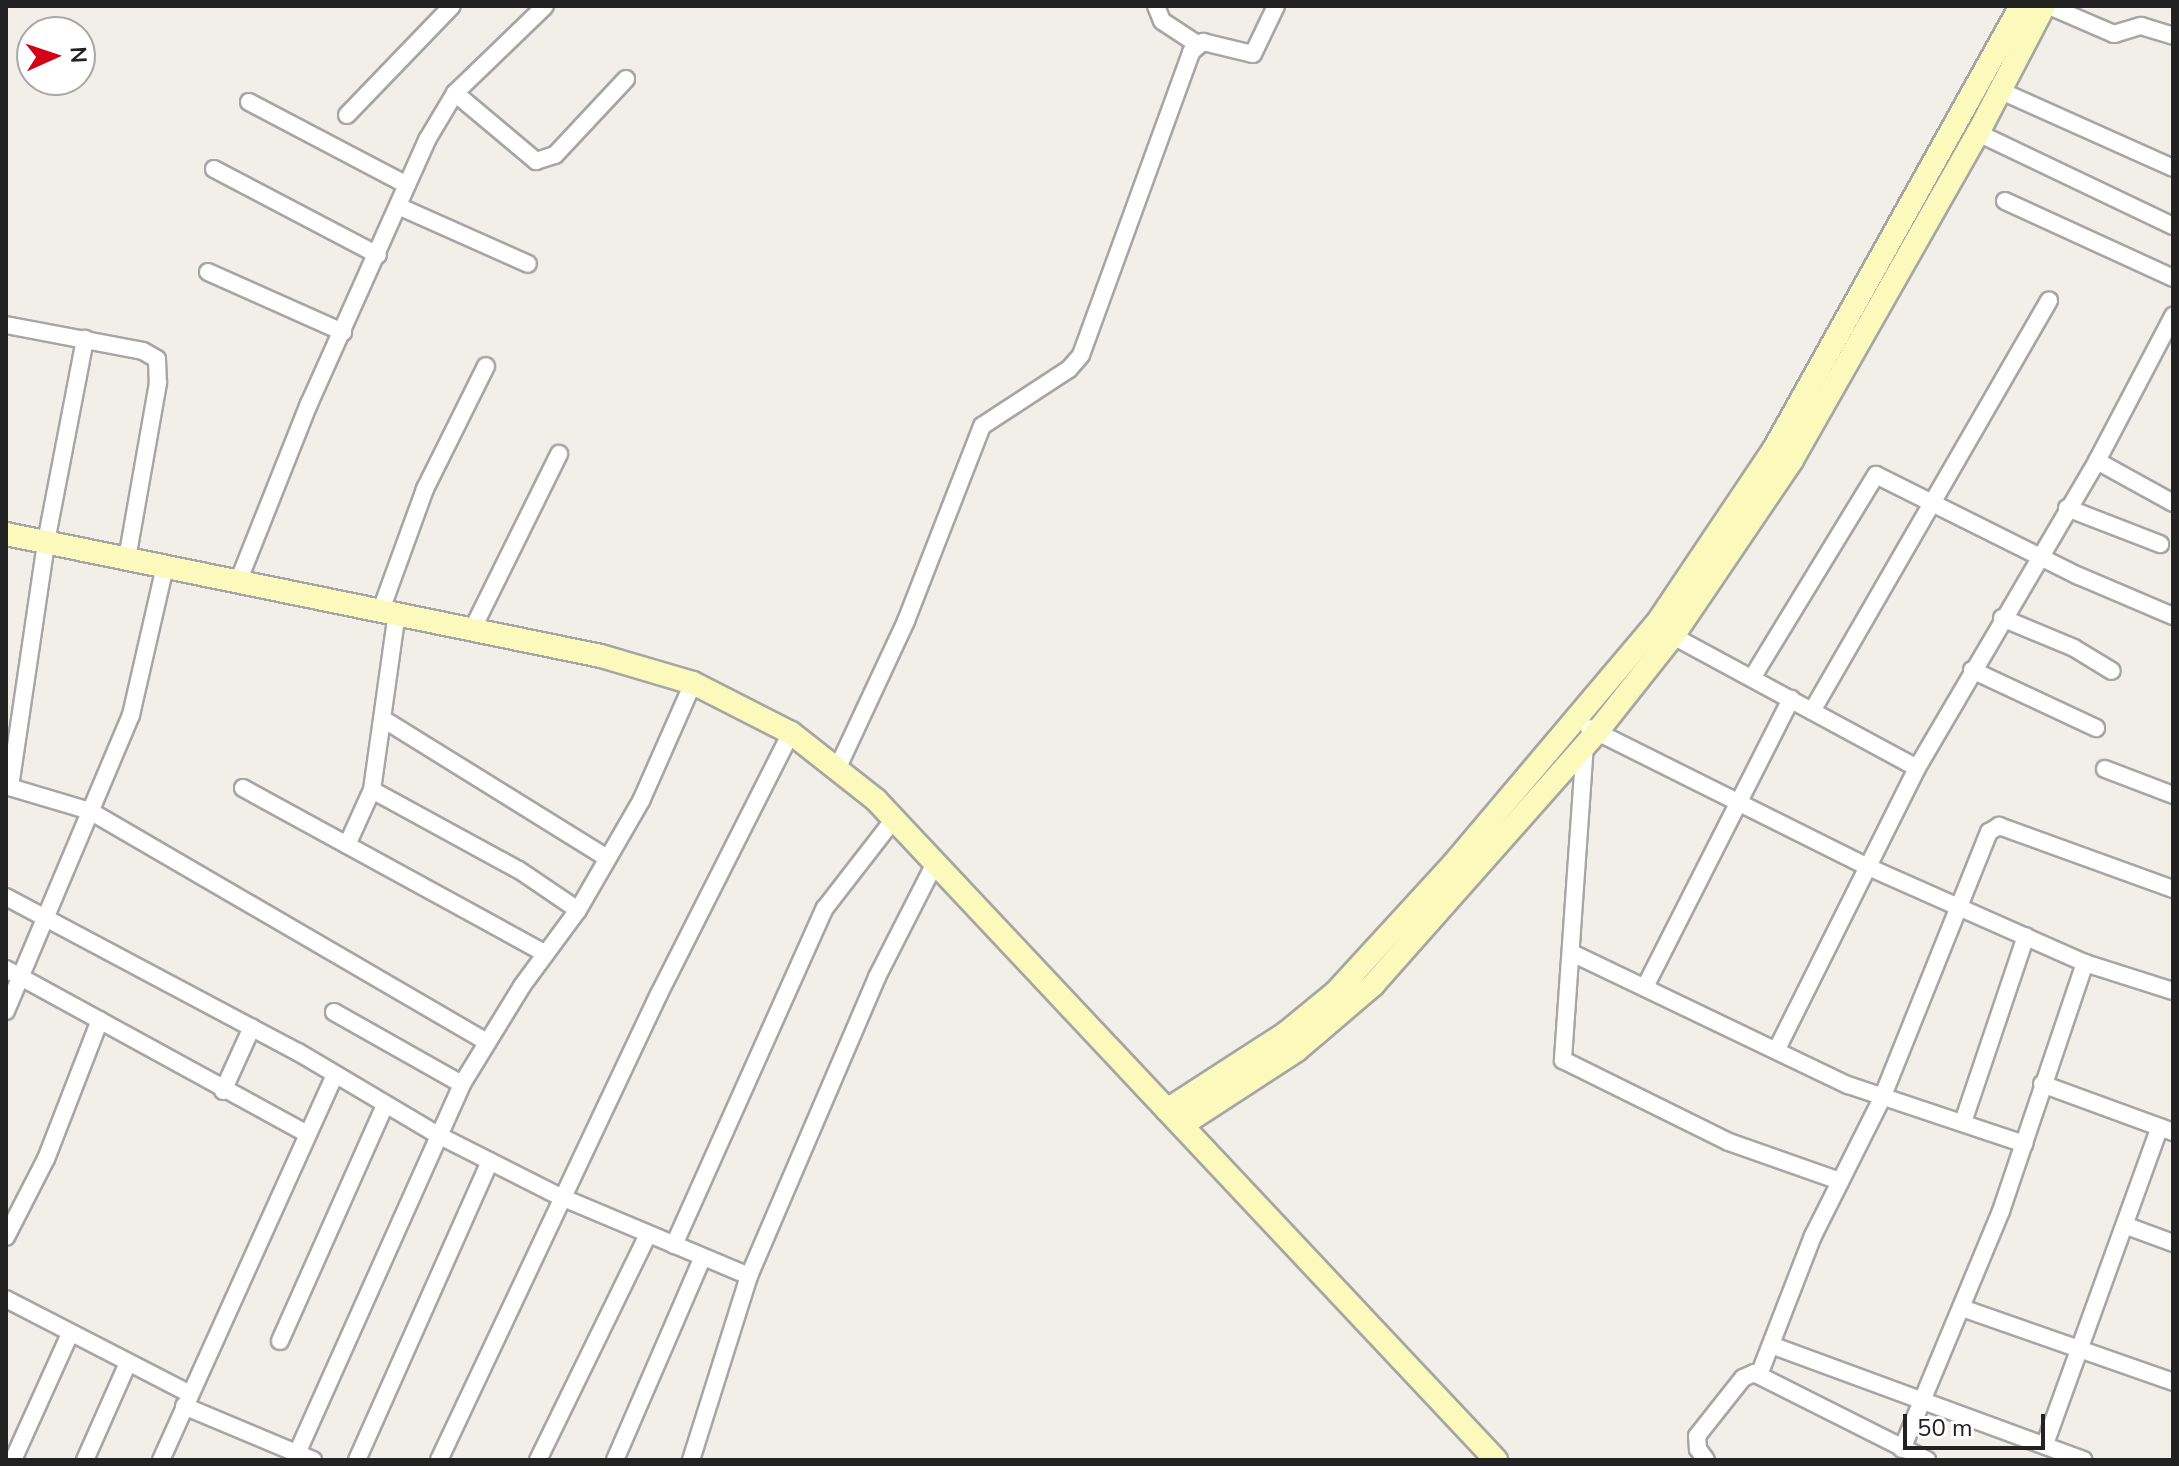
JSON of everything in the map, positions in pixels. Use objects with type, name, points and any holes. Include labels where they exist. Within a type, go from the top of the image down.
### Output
[{"type":"street","points":[[347,115],[452,6]]},
{"type":"street","points":[[238,582],[378,255],[405,184],[455,93],[545,6]]},
{"type":"street","points":[[1156,6],[1162,21],[1197,44],[1212,42],[1253,54],[1276,6]]},
{"type":"street","points":[[1174,1118],[1336,992],[1657,623],[1774,449],[2021,6]]},
{"type":"street","points":[[1174,1118],[1297,1050],[1350,1008],[1591,739],[1673,636],[1792,460],[2047,6],[2114,34],[2141,26],[2173,36]]},
{"type":"street","points":[[838,767],[906,621],[982,426],[1069,369],[1081,355],[1197,44]]},
{"type":"street","points":[[455,93],[536,161],[555,155],[626,79]]},
{"type":"street","points":[[2001,91],[2173,168]]},
{"type":"street","points":[[249,102],[405,184]]},
{"type":"street","points":[[1978,133],[2173,226]]},
{"type":"street","points":[[214,169],[378,255]]},
{"type":"street","points":[[2005,201],[2173,278]]},
{"type":"street","points":[[398,206],[528,264]]},
{"type":"street","points":[[208,272],[343,332]]},
{"type":"street","points":[[1812,711],[1929,503],[2049,300]]},
{"type":"street","points":[[1777,1049],[1917,768],[2002,618],[2097,461],[2173,316]]},
{"type":"street","points":[[6,325],[143,351],[157,359],[159,369],[127,558]]},
{"type":"street","points":[[85,339],[46,542],[8,787],[90,811],[487,1042]]},
{"type":"street","points":[[347,845],[372,790],[383,719],[389,611],[425,489],[486,366]]},
{"type":"street","points":[[474,626],[559,454]]},
{"type":"street","points":[[2097,461],[2173,503]]},
{"type":"street","points":[[1752,678],[1871,477],[1882,476],[1929,503],[2173,616]]},
{"type":"street","points":[[2067,508],[2160,544]]},
{"type":"street","points":[[6,534],[474,626],[693,683],[791,733],[838,767],[894,819],[1496,1460]]},
{"type":"street","points":[[6,1011],[12,973],[45,916],[142,685],[165,567]]},
{"type":"street","points":[[2002,618],[2074,648],[2112,671]]},
{"type":"street","points":[[1673,636],[1917,768]]},
{"type":"street","points":[[1972,670],[2096,728]]},
{"type":"street","points":[[296,1456],[462,1084],[487,1042],[578,910],[660,766],[693,683]]},
{"type":"street","points":[[1646,985],[1791,699]]},
{"type":"street","points":[[383,719],[607,858]]},
{"type":"street","points":[[1574,719],[1591,739],[1736,803],[1866,866],[2085,963],[2173,991]]},
{"type":"street","points":[[439,1460],[561,1197],[791,733]]},
{"type":"street","points":[[1591,739],[1574,954],[1561,1046],[1569,1067],[1729,1142],[1840,1181]]},
{"type":"street","points":[[2105,769],[2173,795]]},
{"type":"street","points":[[243,788],[546,954]]},
{"type":"street","points":[[372,790],[519,870],[578,910]]},
{"type":"street","points":[[674,1245],[825,908],[894,819]]},
{"type":"street","points":[[1759,1375],[1840,1181],[1882,1098],[1989,832],[1999,826],[2173,889]]},
{"type":"street","points":[[691,1460],[749,1276],[877,977],[935,863]]},
{"type":"street","points":[[6,897],[252,1027],[438,1135],[561,1197],[749,1276]]},
{"type":"street","points":[[1963,1122],[2026,936]]},
{"type":"street","points":[[1574,954],[1646,985],[1882,1098],[2024,1144]]},
{"type":"street","points":[[1902,1449],[1962,1308],[2024,1144],[2085,963]]},
{"type":"street","points":[[12,973],[223,1091],[307,1134]]},
{"type":"street","points":[[334,1012],[462,1084]]},
{"type":"street","points":[[6,1237],[46,1159],[100,1020]]},
{"type":"street","points":[[223,1091],[252,1027]]},
{"type":"street","points":[[161,1460],[335,1074]]},
{"type":"street","points":[[2042,1084],[2166,1129],[2045,1444]]},
{"type":"street","points":[[280,1341],[385,1105]]},
{"type":"street","points":[[357,1460],[490,1161]]},
{"type":"street","points":[[2127,1226],[2173,1243]]},
{"type":"street","points":[[538,1460],[648,1234]]},
{"type":"street","points":[[615,1460],[703,1257]]},
{"type":"street","points":[[6,1299],[128,1363],[187,1400],[296,1456],[313,1460]]},
{"type":"street","points":[[1962,1308],[2173,1382]]},
{"type":"street","points":[[13,1460],[70,1334]]},
{"type":"street","points":[[1771,1345],[1922,1404],[2084,1460]]},
{"type":"street","points":[[85,1460],[128,1363]]},
{"type":"street","points":[[1706,1460],[1698,1449],[1697,1436],[1743,1378],[1759,1375],[1927,1460]]}]
